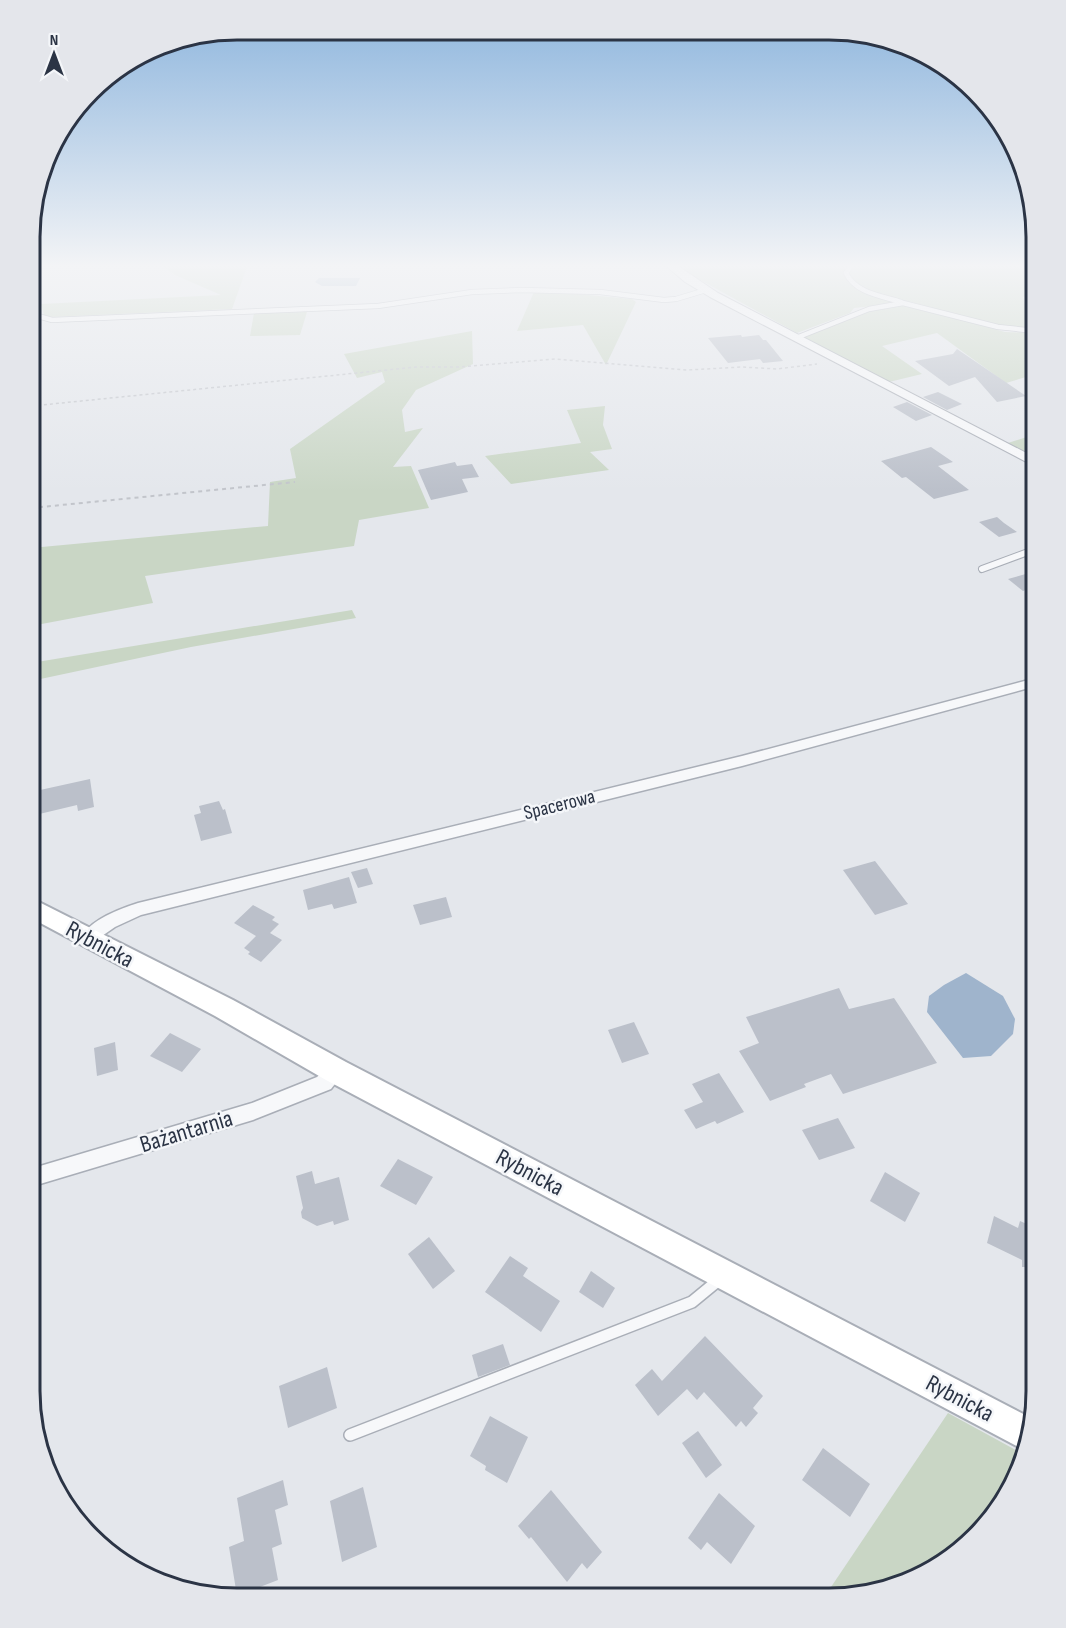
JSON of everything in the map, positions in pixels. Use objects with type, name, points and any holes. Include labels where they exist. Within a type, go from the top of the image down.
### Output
[{"type":"main road","name":"Rybnicka","points":[[40,912],[224,1008],[336,1071],[1021,1431]]},
{"type":"street","points":[[800,340],[1026,458]]},
{"type":"street","name":"Spacerowa","points":[[89,938],[109,922],[138,909],[742,761],[1026,685]]},
{"type":"street","name":"Bażantarnia","points":[[40,1175],[253,1111],[324,1083],[336,1071]]},
{"type":"lane","points":[[982,569],[1026,553]]},
{"type":"lane","points":[[350,1435],[692,1302],[726,1274]]},
{"type":"path","points":[[40,405],[416,367],[458,367],[556,359],[687,370],[741,367],[777,369],[840,360]]},
{"type":"path","points":[[40,507],[295,482]]},
{"type":"green space","points":[[422,340],[472,340],[473,364],[416,390],[402,410],[405,432],[423,428],[393,467],[411,466],[429,508],[359,520],[354,546],[145,576],[153,603],[40,624],[40,547],[268,526],[270,482],[296,478],[290,449],[385,382],[382,372],[357,378],[344,354]]},
{"type":"green space","points":[[592,340],[618,340],[606,365]]},
{"type":"green space","points":[[807,340],[907,340],[882,346],[922,374],[889,382]]},
{"type":"green space","points":[[947,340],[1026,340],[1026,377],[1006,383]]},
{"type":"green space","points":[[605,406],[603,425],[612,449],[590,452],[609,470],[511,484],[485,456],[581,443],[567,410]]},
{"type":"green space","points":[[1026,437],[1026,453],[1008,443]]},
{"type":"green space","points":[[352,610],[356,618],[191,647],[40,679],[40,662]]},
{"type":"green space","points":[[948,1413],[1016,1450],[1005,1478],[985,1510],[968,1530],[948,1547],[904,1573],[867,1584],[830,1588]]},
{"type":"water","points":[[966,973],[1003,996],[1015,1019],[1013,1034],[991,1056],[963,1058],[927,1012],[929,996]]},
{"type":"building","points":[[710,340],[766,340],[783,361],[763,363],[760,359],[728,363]]},
{"type":"building","points":[[957,349],[1026,396],[997,402],[975,377],[949,386],[915,361],[953,354]]},
{"type":"building","points":[[938,392],[962,404],[947,410],[923,397]]},
{"type":"building","points":[[907,402],[932,415],[916,421],[893,407]]},
{"type":"building","points":[[931,447],[953,462],[938,466],[969,490],[934,499],[881,461]]},
{"type":"building","points":[[455,462],[457,466],[472,464],[479,477],[462,479],[468,492],[431,500],[418,470]]},
{"type":"building","points":[[997,517],[1017,532],[999,537],[979,522]]},
{"type":"building","points":[[1026,574],[1026,590],[1023,591],[1008,579]]},
{"type":"building","points":[[90,779],[94,807],[78,811],[77,805],[40,814],[40,790]]},
{"type":"building","points":[[219,801],[223,810],[225,809],[232,833],[201,841],[194,815],[201,813],[199,806]]},
{"type":"building","points":[[875,861],[908,904],[875,915],[843,870]]},
{"type":"building","points":[[367,868],[373,884],[358,888],[351,872]]},
{"type":"building","points":[[349,877],[357,903],[334,909],[332,904],[308,910],[303,890]]},
{"type":"building","points":[[446,897],[452,917],[420,925],[413,905]]},
{"type":"building","points":[[253,905],[275,917],[272,920],[279,924],[270,933],[282,940],[261,962],[248,954],[250,952],[244,948],[256,936],[234,923]]},
{"type":"building","points":[[839,988],[849,1009],[894,998],[937,1063],[843,1094],[831,1074],[770,1101],[739,1051],[759,1043],[746,1017]]},
{"type":"building","points":[[634,1022],[649,1054],[622,1063],[608,1030]]},
{"type":"building","points":[[170,1033],[201,1049],[182,1072],[150,1056]]},
{"type":"building","points":[[115,1042],[118,1070],[97,1076],[94,1048]]},
{"type":"building","points":[[719,1073],[744,1112],[717,1124],[715,1121],[696,1129],[684,1110],[703,1102],[692,1084]]},
{"type":"building","points":[[838,1118],[855,1148],[819,1160],[802,1130]]},
{"type":"building","points":[[398,1159],[433,1177],[416,1205],[380,1186]]},
{"type":"building","points":[[312,1171],[315,1184],[339,1177],[349,1220],[334,1225],[333,1221],[317,1226],[302,1218],[303,1208],[296,1176]]},
{"type":"building","points":[[885,1172],[920,1193],[905,1222],[870,1201]]},
{"type":"building","points":[[994,1216],[1018,1228],[1020,1221],[1025,1223],[1025,1267],[1022,1267],[1022,1260],[987,1243]]},
{"type":"building","points":[[429,1237],[455,1271],[433,1289],[408,1254]]},
{"type":"building","points":[[510,1256],[528,1268],[523,1276],[560,1301],[541,1332],[485,1292]]},
{"type":"building","points":[[591,1271],[615,1288],[603,1308],[579,1292]]},
{"type":"building","points":[[705,1336],[763,1396],[753,1408],[758,1413],[746,1427],[741,1421],[736,1427],[704,1392],[697,1400],[687,1389],[658,1416],[635,1385],[652,1369],[662,1381]]},
{"type":"building","points":[[503,1344],[510,1365],[478,1377],[472,1355]]},
{"type":"building","points":[[327,1367],[337,1408],[288,1428],[279,1386]]},
{"type":"building","points":[[490,1416],[528,1437],[507,1483],[485,1470],[486,1466],[470,1456]]},
{"type":"building","points":[[698,1431],[722,1465],[706,1478],[682,1443]]},
{"type":"building","points":[[823,1448],[870,1484],[850,1517],[802,1480]]},
{"type":"building","points":[[283,1480],[288,1505],[275,1510],[282,1544],[272,1548],[278,1580],[258,1588],[236,1588],[229,1547],[244,1541],[237,1498]]},
{"type":"building","points":[[363,1487],[377,1547],[342,1562],[330,1501]]},
{"type":"building","points":[[551,1490],[602,1552],[587,1569],[582,1563],[567,1582],[531,1537],[529,1539],[518,1526]]},
{"type":"building","points":[[719,1493],[755,1526],[731,1564],[707,1542],[701,1550],[688,1538]]}]
